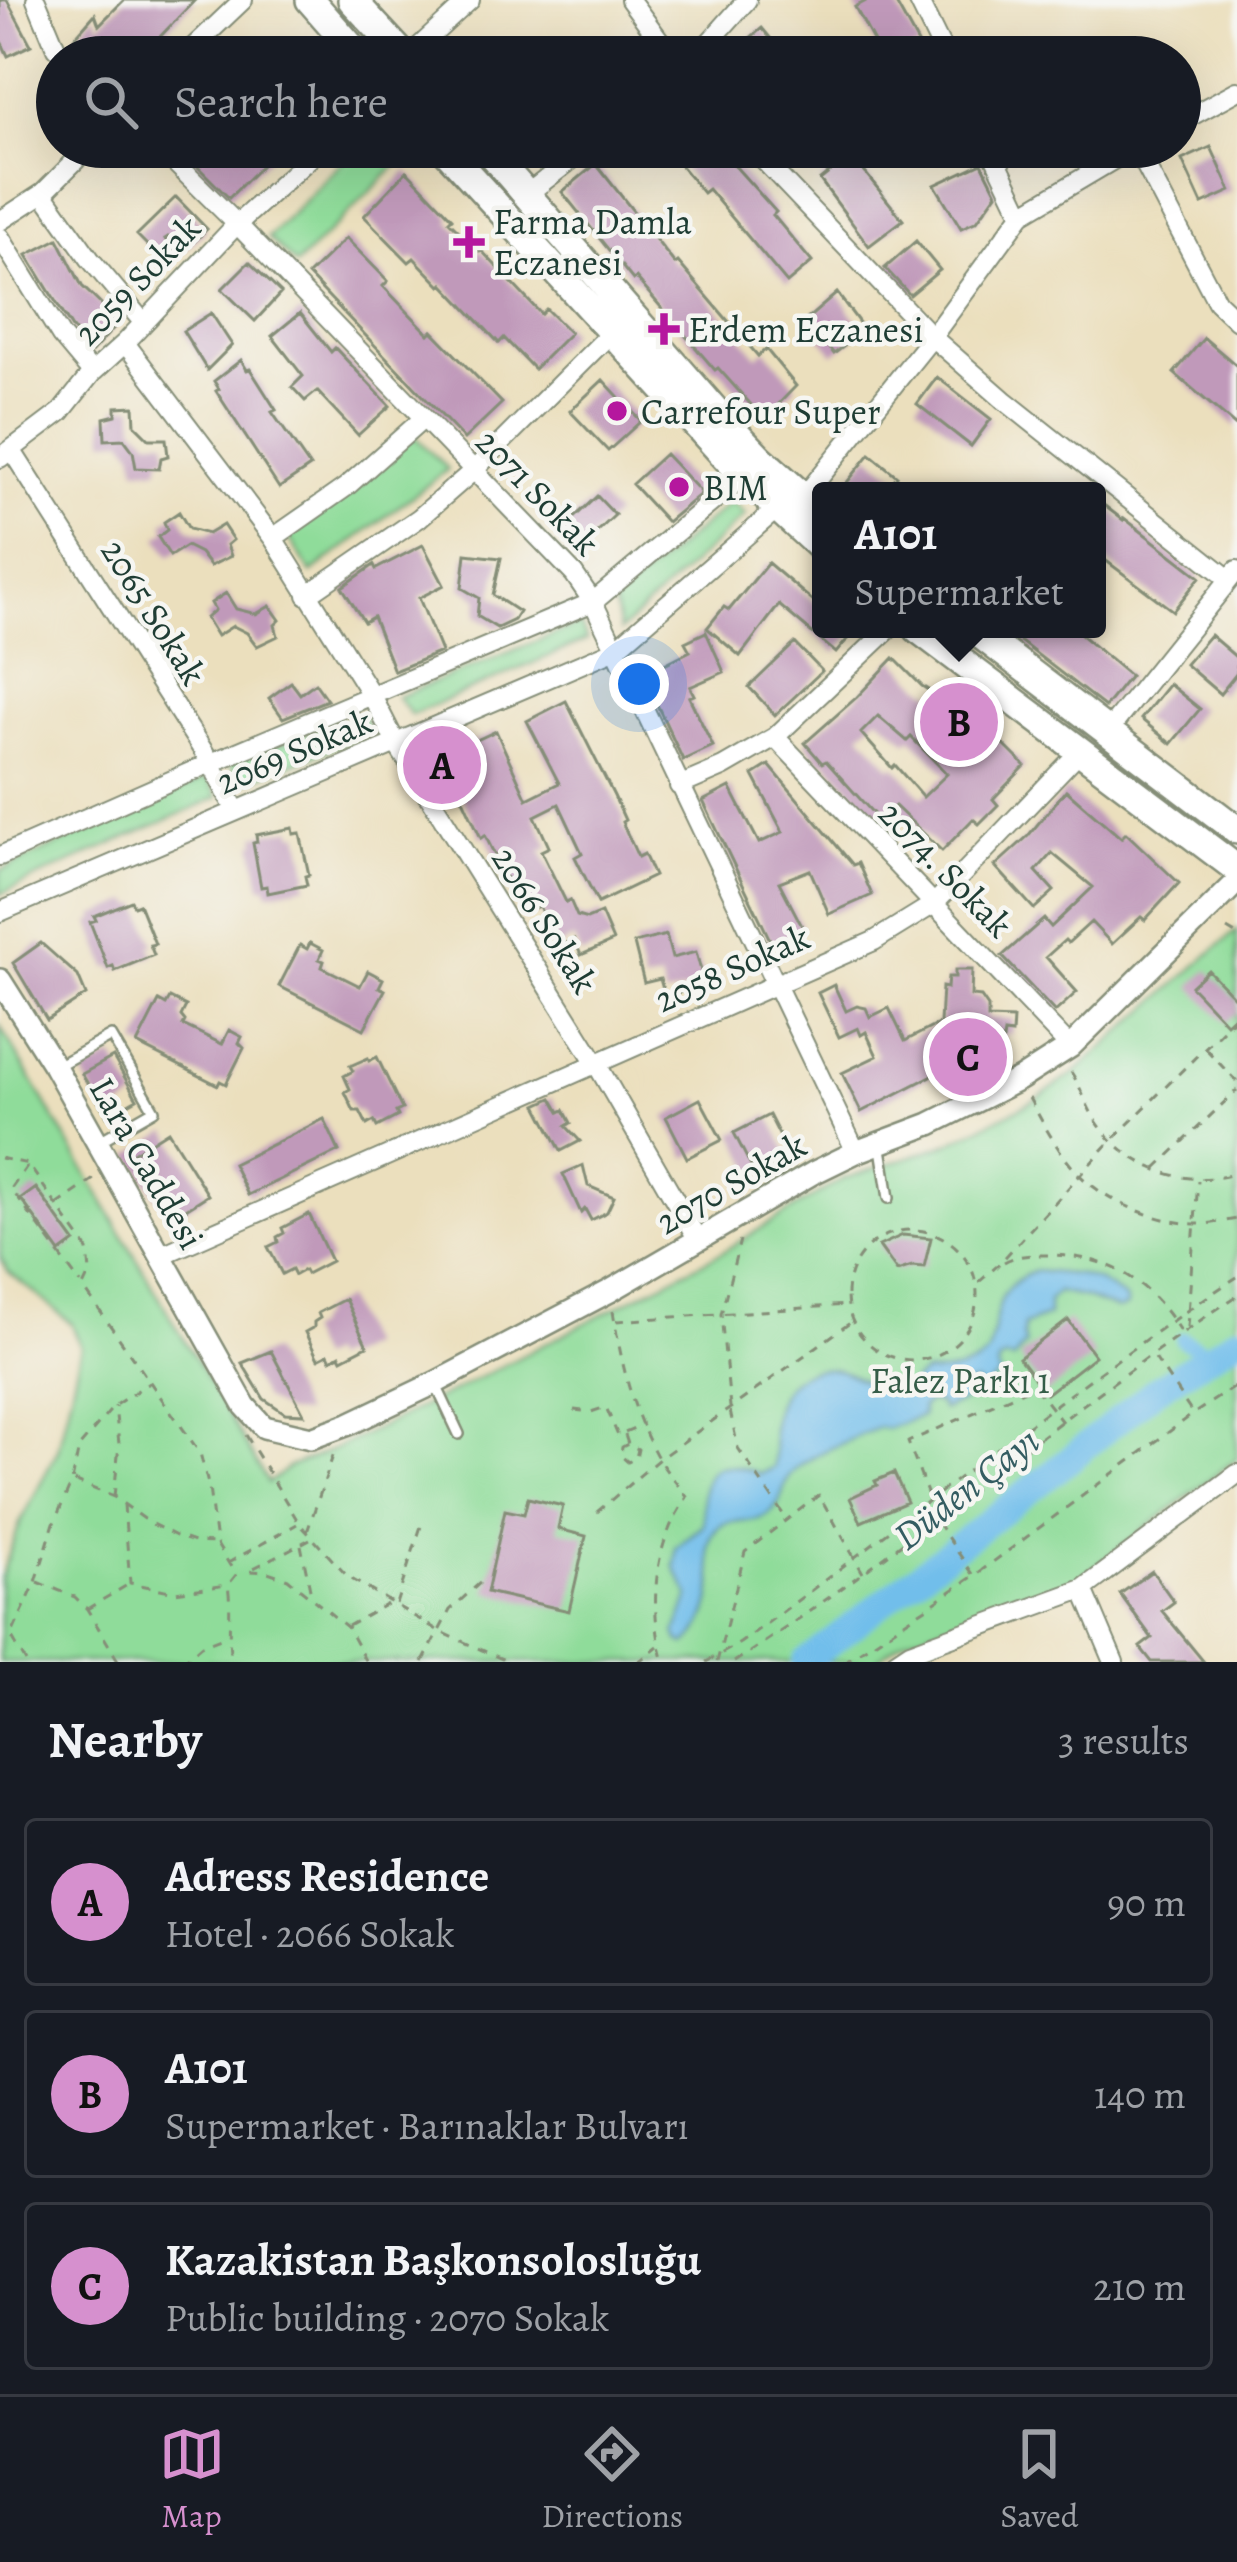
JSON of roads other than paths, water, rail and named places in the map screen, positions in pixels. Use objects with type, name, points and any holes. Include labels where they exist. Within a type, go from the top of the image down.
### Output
[{"type":"main road","points":[[310,0],[342,36]]},
{"type":"main road","points":[[352,0],[386,36]]},
{"type":"main road","points":[[462,168],[743,476],[800,507]]},
{"type":"main road","points":[[504,168],[800,507]]},
{"type":"main road","points":[[930,638],[1237,869]]},
{"type":"main road","points":[[985,638],[1237,830]]},
{"type":"street","points":[[36,0],[51,36]]},
{"type":"street","points":[[204,36],[243,0]]},
{"type":"street","points":[[430,36],[470,0]]},
{"type":"street","points":[[630,0],[657,36]]},
{"type":"street","points":[[715,36],[747,0]]},
{"type":"street","points":[[918,0],[936,36]]},
{"type":"street","points":[[1201,111],[1237,91]]},
{"type":"street","points":[[0,221],[43,193],[68,168]]},
{"type":"street","name":"2071 Sokak","points":[[180,168],[574,574],[593,602],[856,1152]]},
{"type":"street","name":"2059 Sokak","points":[[6,454],[61,412],[92,373],[237,224],[299,168]]},
{"type":"street","points":[[527,194],[561,168]]},
{"type":"street","points":[[772,168],[932,337],[1004,400],[1233,574],[1108,731]]},
{"type":"street","points":[[1000,168],[1022,214],[1100,168]]},
{"type":"street","points":[[1147,168],[1217,302],[1237,321]]},
{"type":"street","points":[[43,193],[143,322]]},
{"type":"street","name":"2069 Sokak","points":[[819,482],[1022,214]]},
{"type":"street","points":[[0,237],[62,337],[92,373]]},
{"type":"street","points":[[307,595],[419,518],[473,471],[610,334]]},
{"type":"street","name":"2066 Sokak","points":[[125,343],[273,538],[596,1063],[698,1240]]},
{"type":"street","points":[[273,538],[346,487],[423,419]]},
{"type":"street","name":"2065 Sokak","points":[[6,454],[211,763],[236,811]]},
{"type":"street","points":[[0,856],[593,602],[743,476]]},
{"type":"street","name":"2069 Sokak","points":[[0,912],[614,650],[800,507]]},
{"type":"street","points":[[679,786],[775,737],[880,638]]},
{"type":"street","name":"2074. Sokak","points":[[775,737],[1070,1047]]},
{"type":"street","name":"2058 Sokak","points":[[162,1256],[874,941],[934,904],[1079,752]]},
{"type":"street","name":"2070 Sokak","points":[[231,1381],[264,1427],[310,1438],[435,1383],[856,1152],[931,1124],[1070,1047],[1237,882]]},
{"type":"street","name":"Lara Caddesi","points":[[0,980],[55,1066],[231,1381]]},
{"type":"street","points":[[895,1662],[910,1652],[1083,1588],[1237,1474]]},
{"type":"street","points":[[1083,1588],[1114,1662]]},
{"type":"lane","points":[[55,1066],[111,1036],[154,1110],[98,1142]]},
{"type":"lane","points":[[880,1142],[889,1198]]},
{"type":"lane","points":[[435,1383],[458,1434]]},
{"type":"water","points":[[1036,1271],[1098,1281],[1125,1298],[1127,1306],[1118,1310],[1058,1292],[1048,1301],[1048,1316],[1024,1325],[1026,1344],[1013,1360],[999,1361],[1000,1376],[982,1388],[976,1383],[968,1385],[965,1400],[942,1410],[938,1403],[928,1402],[922,1416],[886,1429],[879,1427],[803,1463],[790,1475],[780,1500],[766,1516],[727,1523],[714,1531],[709,1545],[712,1586],[707,1614],[686,1644],[679,1641],[676,1633],[690,1596],[675,1568],[676,1548],[703,1525],[703,1493],[710,1473],[733,1466],[760,1474],[774,1467],[775,1410],[785,1388],[802,1374],[823,1369],[894,1391],[924,1373],[966,1368],[988,1354],[1004,1294]]},
{"type":"waterway","name":"Düden Çayı","points":[[805,1662],[1155,1390],[1237,1338]]},
{"type":"waterway","points":[[1183,1340],[1210,1355]]},
{"type":"place","name":"Farma Damla Eczanesi","points":[[469,242]]},
{"type":"place","name":"Erdem Eczanesi","points":[[664,329]]},
{"type":"place","name":"Carrefour Super","points":[[617,411]]},
{"type":"place","name":"BIM","points":[[679,487]]},
{"type":"place","name":"A101","points":[[959,722]]},
{"type":"place","name":"Adress Residence","points":[[442,765]]},
{"type":"place","name":"Kazakistan Başkonsolosluğu","points":[[968,1057]]},
{"type":"park label","name":"Falez Parkı 1","points":[[960,1380]]}]
